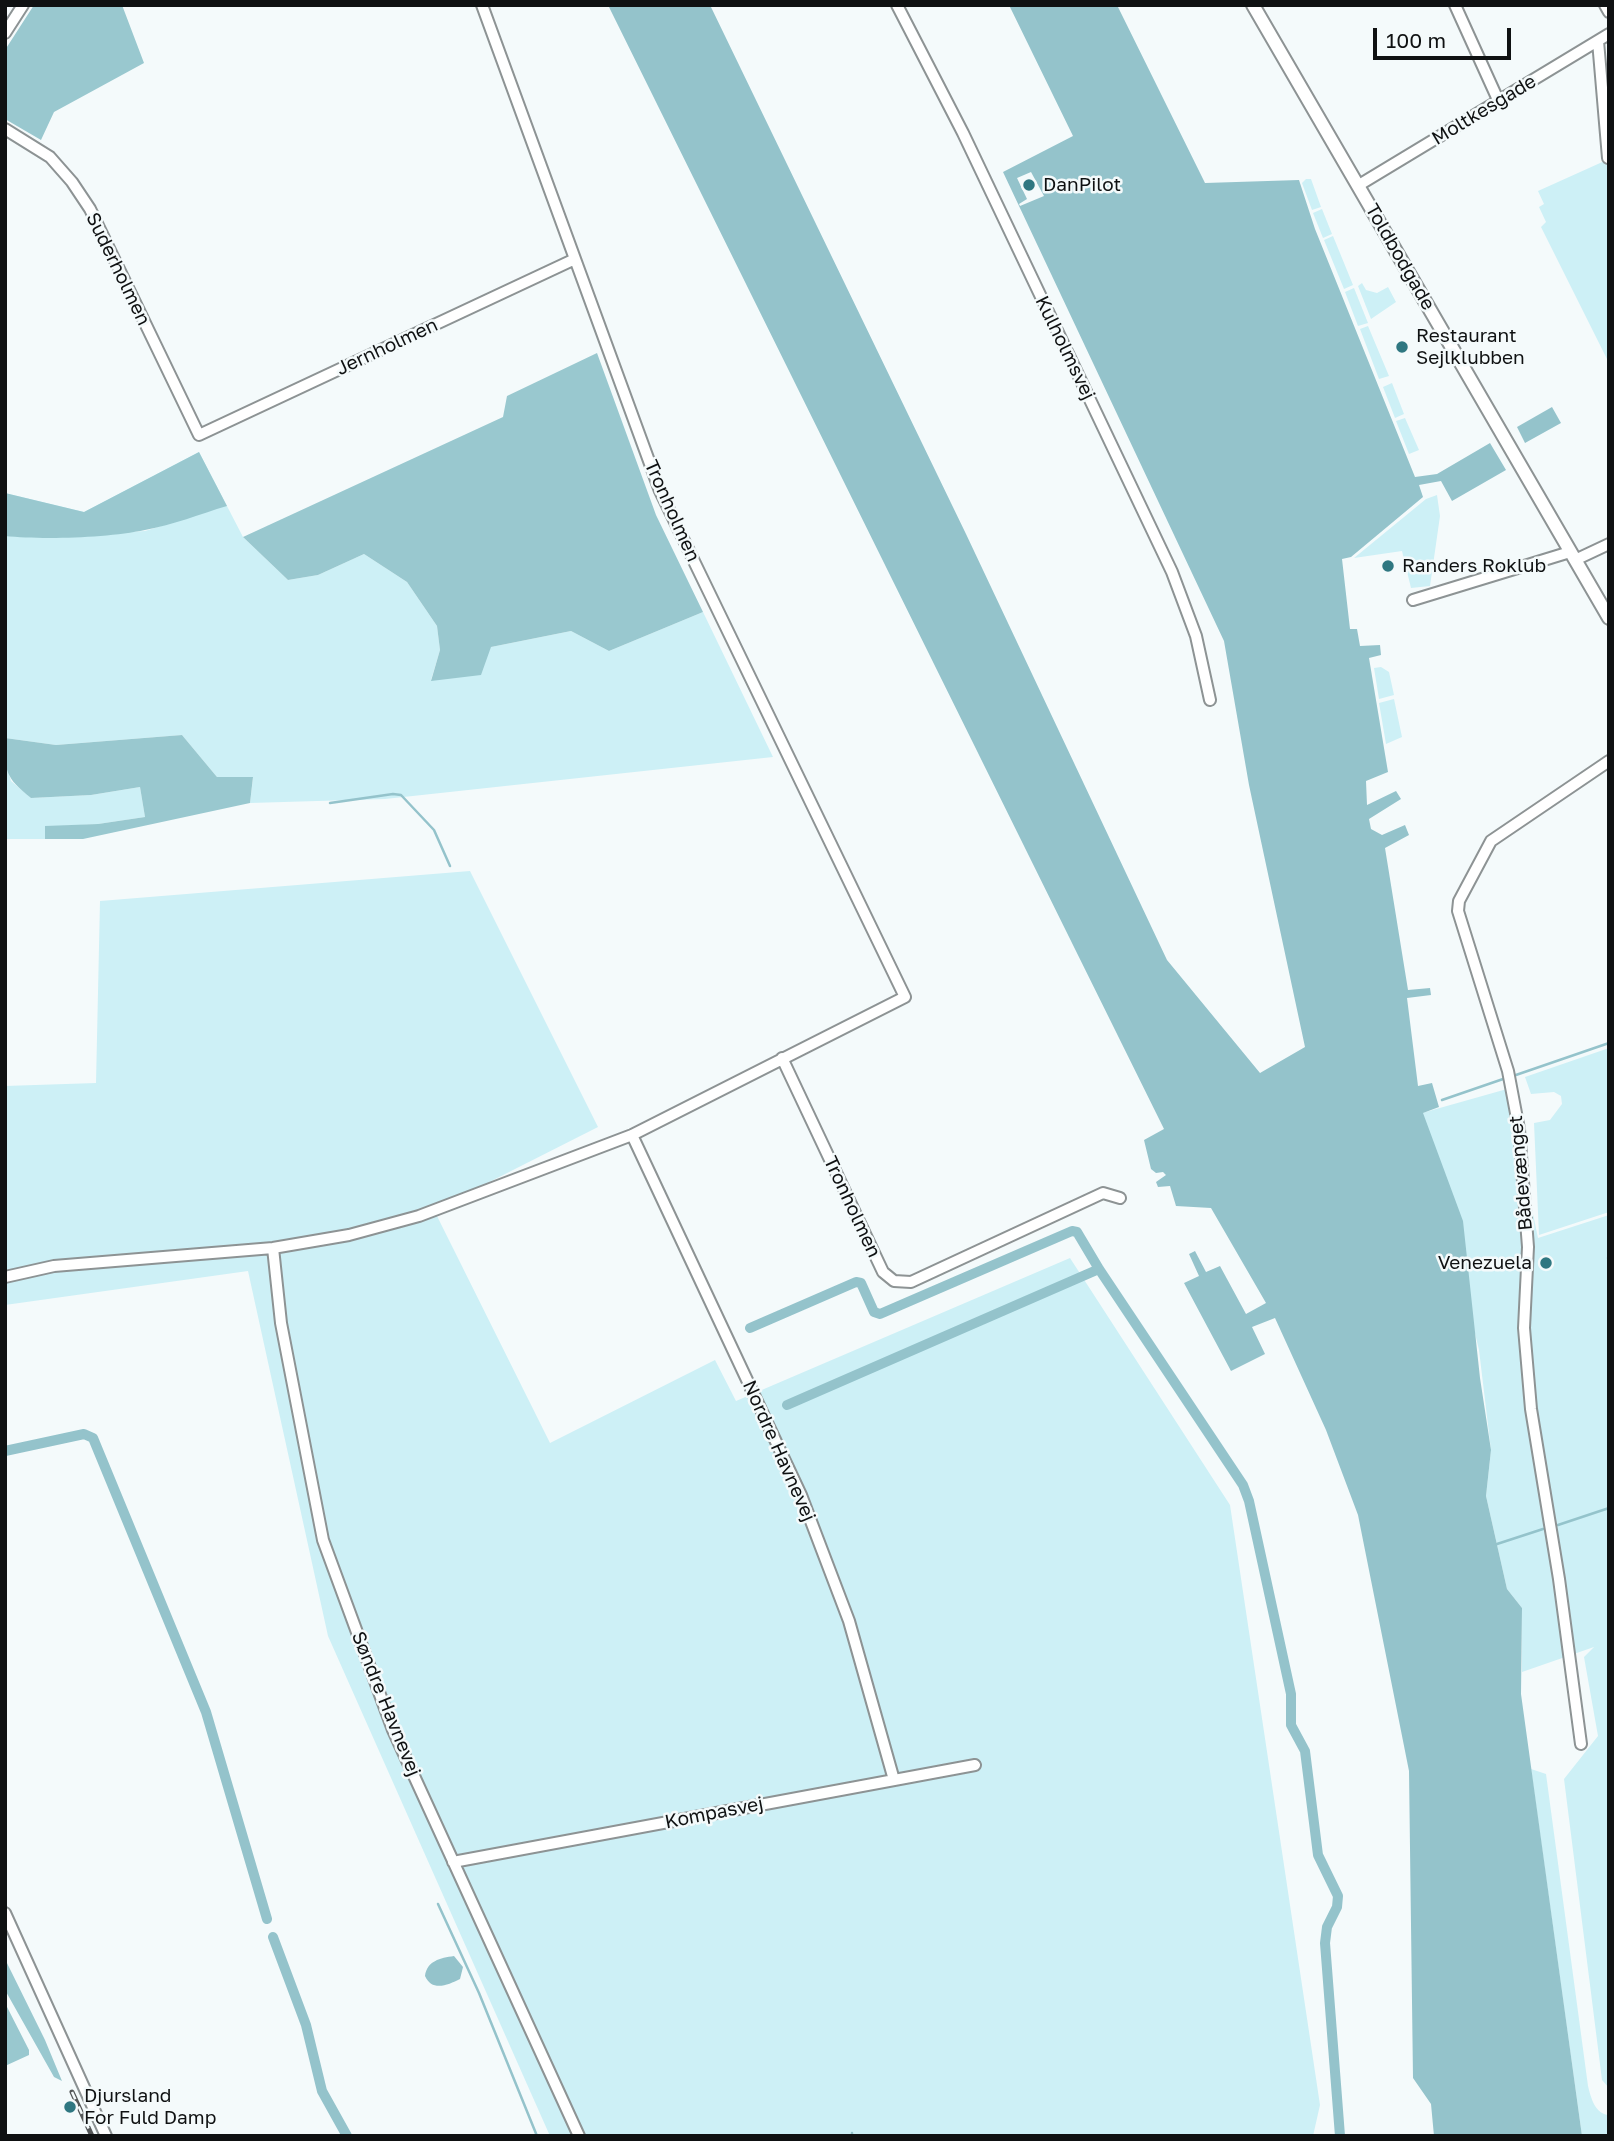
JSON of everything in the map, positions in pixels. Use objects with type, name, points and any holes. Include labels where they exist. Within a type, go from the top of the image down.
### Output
[{"type":"street","points":[[5,33],[23,5]]},
{"type":"street","name":"Tronholmen","points":[[482,5],[660,491],[905,998],[782,1058],[883,1272],[894,1280],[911,1282],[1103,1193],[1120,1198]]},
{"type":"street","name":"Kulholmsvej","points":[[897,5],[963,133],[1172,572],[1196,636],[1210,700]]},
{"type":"street","points":[[1455,5],[1499,102]]},
{"type":"street","points":[[1605,5],[1609,12]]},
{"type":"street","name":"Toldbodgade","points":[[1256,6],[1609,618]]},
{"type":"street","name":"Moltkesgade","points":[[1359,185],[1609,34]]},
{"type":"street","points":[[1598,41],[1608,158]]},
{"type":"street","name":"Suderholmen","points":[[5,129],[50,157],[78,191],[94,218],[199,435]]},
{"type":"street","name":"Jernholmen","points":[[199,435],[575,259]]},
{"type":"street","points":[[1413,600],[1609,544]]},
{"type":"street","name":"Bådevænget","points":[[1581,1744],[1559,1579],[1531,1409],[1524,1328],[1528,1247],[1519,1129],[1508,1071],[1458,911],[1459,901],[1491,841],[1609,761]]},
{"type":"street","points":[[5,1277],[54,1266],[273,1248],[349,1235],[419,1216],[632,1135],[782,1058]]},
{"type":"street","name":"Nordre Havnevej","points":[[632,1135],[801,1495],[849,1621],[894,1780]]},
{"type":"street","name":"Søndre Havnevej","points":[[273,1248],[281,1323],[323,1540],[393,1730],[579,2136]]},
{"type":"street","name":"Kompasvej","points":[[453,1862],[975,1765]]},
{"type":"street","points":[[5,1913],[106,2136]]},
{"type":"shaded area","points":[[34,5],[122,5],[144,63],[54,112],[41,140],[5,119],[5,50]]},
{"type":"shaded area","points":[[608,5],[710,5],[966,534],[1167,960],[1260,1073],[1305,1047],[1249,785],[1224,641],[1003,172],[1073,136],[1009,5],[1117,5],[1205,183],[1299,180],[1315,229],[1415,477],[1437,474],[1490,443],[1506,470],[1452,501],[1441,481],[1419,485],[1423,497],[1351,557],[1342,559],[1350,629],[1357,629],[1360,646],[1380,645],[1381,655],[1369,658],[1388,772],[1366,781],[1367,805],[1396,791],[1401,799],[1369,819],[1371,829],[1382,835],[1405,825],[1409,835],[1385,848],[1408,990],[1430,988],[1431,995],[1407,998],[1418,1086],[1432,1083],[1439,1107],[1423,1113],[1463,1221],[1480,1378],[1491,1450],[1486,1496],[1507,1589],[1522,1608],[1521,1694],[1582,2136],[1434,2136],[1431,2104],[1413,2078],[1409,1771],[1358,1515],[1326,1430],[1275,1318],[1252,1327],[1265,1354],[1231,1371],[1184,1283],[1199,1276],[1189,1254],[1195,1251],[1206,1272],[1220,1266],[1246,1314],[1266,1303],[1211,1208],[1176,1206],[1170,1186],[1158,1187],[1156,1182],[1166,1175],[1151,1169],[1144,1140],[1164,1129]]},
{"type":"shaded area","points":[[1609,159],[1609,363],[1541,227],[1546,222],[1539,207],[1544,204],[1538,191]]},
{"type":"shaded area","points":[[1311,179],[1321,207],[1312,210],[1302,183]]},
{"type":"shaded area","points":[[1322,209],[1332,234],[1323,238],[1313,213]]},
{"type":"shaded area","points":[[1333,236],[1353,285],[1344,289],[1324,240]]},
{"type":"shaded area","points":[[1362,283],[1366,290],[1377,293],[1388,287],[1396,302],[1371,319],[1358,286]]},
{"type":"shaded area","points":[[1354,288],[1368,323],[1358,326],[1345,292]]},
{"type":"shaded area","points":[[1368,326],[1389,376],[1379,379],[1360,329]]},
{"type":"shaded area","points":[[597,353],[656,515],[703,612],[609,651],[571,631],[491,647],[481,675],[431,681],[440,650],[437,626],[407,582],[364,554],[318,575],[288,580],[243,537],[503,417],[507,396]]},
{"type":"shaded area","points":[[1392,383],[1404,414],[1395,418],[1383,387]]},
{"type":"shaded area","points":[[1552,407],[1561,423],[1525,443],[1517,427]]},
{"type":"shaded area","points":[[1405,418],[1419,450],[1409,454],[1396,421]]},
{"type":"shaded area","points":[[199,452],[243,537],[288,580],[318,575],[364,554],[407,582],[437,626],[440,650],[431,680],[491,647],[571,631],[609,651],[703,612],[773,757],[385,799],[250,803],[253,778],[217,777],[182,735],[56,745],[5,738],[5,493],[84,512]],"holes":[[[209,511],[145,531],[115,533]]]},
{"type":"shaded area","points":[[199,452],[227,506],[130,533],[75,538],[5,536],[5,493],[84,512]]},
{"type":"shaded area","points":[[1437,495],[1440,516],[1430,586],[1411,588],[1402,551],[1354,558],[1426,499]]},
{"type":"shaded area","points":[[1381,667],[1389,672],[1394,695],[1379,699],[1374,668]]},
{"type":"shaded area","points":[[1394,699],[1402,737],[1386,744],[1379,703]]},
{"type":"shaded area","points":[[182,735],[217,777],[253,777],[250,803],[83,839],[45,839],[45,826],[98,824],[145,817],[140,787],[91,795],[31,798],[11,779],[6,766],[5,738],[56,745]]},
{"type":"shaded area","points":[[5,759],[11,781],[31,798],[91,795],[140,787],[145,817],[98,824],[45,827],[45,839],[5,839]]},
{"type":"shaded area","points":[[470,871],[598,1127],[434,1210],[550,1443],[715,1360],[736,1401],[1070,1258],[1230,1505],[1320,2105],[1313,2136],[550,2136],[328,1636],[248,1271],[5,1305],[5,1086],[96,1083],[100,901]]},
{"type":"shaded area","points":[[1609,1048],[1609,1212],[1539,1235],[1534,1123],[1550,1120],[1562,1104],[1561,1096],[1554,1092],[1531,1094],[1525,1077]]},
{"type":"shaded area","points":[[1507,1089],[1538,1238],[1609,1215],[1609,2088],[1602,2080],[1564,1779],[1598,1736],[1584,1657],[1594,1647],[1522,1672],[1522,1608],[1507,1589],[1486,1496],[1491,1450],[1479,1350],[1422,1113]]},
{"type":"shaded area","points":[[1531,1769],[1546,1774],[1588,2086],[1597,2109],[1609,2115],[1609,2136],[1582,2136]]},
{"type":"shaded area","points":[[454,1956],[463,1967],[460,1979],[441,1986],[428,1981],[425,1976],[431,1964]]},
{"type":"shaded area","points":[[5,1959],[62,2081],[54,2077],[5,1990]]},
{"type":"shaded area","points":[[5,2003],[29,2055],[5,2066]]},
{"type":"pier","name":"DanPilot","points":[[1031,172],[1044,196],[1020,206],[1019,204],[1027,199],[1017,178]]},
{"type":"waterway","points":[[330,803],[401,795],[434,830],[450,866]]},
{"type":"waterway","points":[[1513,1076],[1609,1043]]},
{"type":"waterway","points":[[1442,1100],[1506,1078]]},
{"type":"waterway","points":[[750,1328],[856,1282],[861,1283],[874,1312],[880,1314],[1072,1231],[1077,1232],[1243,1485],[1249,1501],[1291,1694],[1291,1725],[1305,1751],[1318,1855],[1338,1896],[1337,1907],[1327,1927],[1325,1943],[1340,2136]]},
{"type":"waterway","points":[[787,1405],[1099,1269]]},
{"type":"waterway","points":[[5,1451],[84,1434],[93,1438],[206,1712],[267,1919]]},
{"type":"waterway","points":[[1558,1525],[1609,1508]]},
{"type":"waterway","points":[[1497,1544],[1543,1529]]},
{"type":"waterway","points":[[438,1904],[479,1993],[537,2136]]},
{"type":"waterway","points":[[273,1937],[306,2025],[322,2091],[347,2136]]},
{"type":"railway","points":[[72,2092],[92,2136]]},
{"type":"place","name":"DanPilot","points":[[1029,185]]},
{"type":"place","name":"Restaurant Sejlklubben","points":[[1402,347]]},
{"type":"place","name":"Randers Roklub","points":[[1388,566]]},
{"type":"place","name":"Venezuela","points":[[1546,1263]]},
{"type":"place","name":"Djursland For Fuld Damp","points":[[70,2107]]}]
